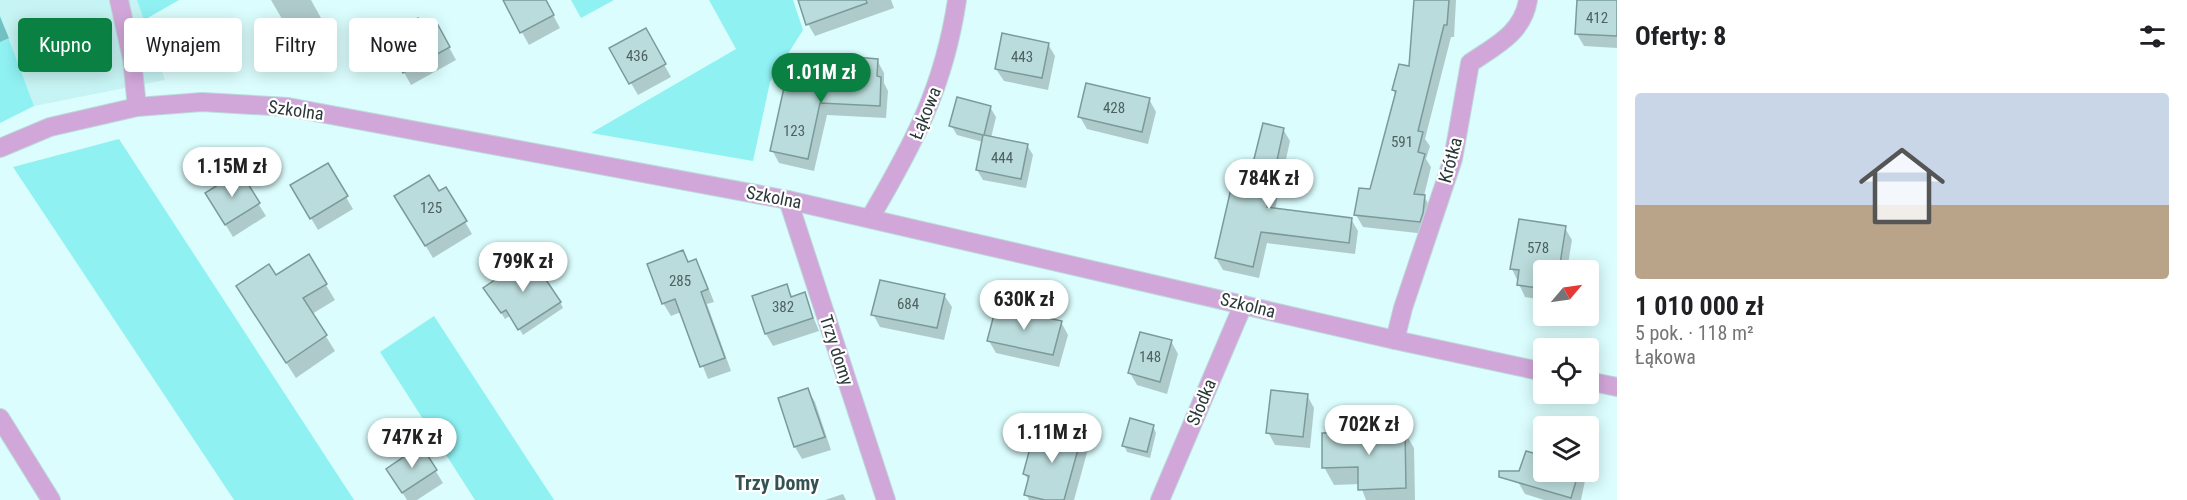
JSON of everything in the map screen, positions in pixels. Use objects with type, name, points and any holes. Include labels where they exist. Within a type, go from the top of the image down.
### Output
[{"type":"street","points":[[119,0],[132,59],[137,107]]},
{"type":"street","name":"Łąkowa","points":[[870,218],[915,140],[931,105],[957,0]]},
{"type":"street","name":"Krótka","points":[[1395,340],[1403,308],[1453,159],[1470,63],[1514,33],[1526,10],[1528,0]]},
{"type":"street","name":"Szkolna","points":[[0,148],[50,127],[137,107],[202,102],[288,107],[788,200],[1533,370]]},
{"type":"street","name":"Trzy domy","points":[[788,200],[886,500]]},
{"type":"street","name":"Słodka","points":[[1160,500],[1243,305]]},
{"type":"street","points":[[1599,383],[1617,387]]},
{"type":"street","points":[[0,418],[51,500]]},
{"type":"shaded area","points":[[0,0],[137,0],[143,18],[124,18],[124,72],[162,72],[165,80],[34,106],[21,72],[112,72],[112,18],[18,18],[18,63],[0,15]]},
{"type":"shaded area","points":[[137,0],[179,0],[148,18],[143,18]]},
{"type":"shaded area","points":[[571,0],[614,0],[581,18]]},
{"type":"shaded area","points":[[709,0],[793,0],[803,30],[770,82],[753,161],[591,133],[736,49]]},
{"type":"shaded area","points":[[0,15],[18,63],[18,72],[21,72],[34,106],[0,123]]},
{"type":"shaded area","points":[[119,139],[354,500],[234,500],[13,167]]},
{"type":"shaded area","points":[[434,316],[554,500],[475,500],[380,352]]},
{"type":"building","points":[[503,0],[546,0],[554,15],[520,33]]},
{"type":"building","points":[[798,0],[866,0],[867,3],[806,25]]},
{"type":"building","points":[[1414,0],[1449,0],[1447,25],[1444,25],[1418,131],[1423,132],[1418,152],[1425,154],[1414,194],[1425,195],[1423,213],[1420,222],[1354,215],[1359,188],[1370,189],[1396,91],[1392,90],[1399,64],[1409,66]]},
{"type":"building","points":[[1577,0],[1617,0],[1617,36],[1575,34]]},
{"type":"building","points":[[438,25],[450,47],[438,54]]},
{"type":"building","points":[[646,28],[666,64],[629,84],[609,48]]},
{"type":"building","points":[[1002,33],[1049,43],[1042,78],[995,69]]},
{"type":"building","points":[[855,57],[878,59],[877,76],[881,77],[880,106],[820,103],[808,159],[770,151],[787,74],[826,83],[827,74],[854,76]]},
{"type":"building","points":[[1086,83],[1150,98],[1142,132],[1078,117]]},
{"type":"building","points":[[957,97],[991,106],[984,135],[1028,144],[1021,179],[976,170],[983,135],[949,126]]},
{"type":"building","points":[[1263,123],[1284,128],[1267,207],[1352,218],[1349,243],[1261,232],[1253,267],[1215,258],[1233,180],[1248,183]]},
{"type":"building","points":[[328,163],[348,196],[310,219],[290,185]]},
{"type":"building","points":[[240,171],[260,203],[225,225],[205,193]]},
{"type":"building","points":[[429,175],[439,191],[446,187],[467,221],[425,246],[394,196]]},
{"type":"building","points":[[1519,219],[1566,226],[1561,260],[1533,260],[1533,287],[1517,285],[1519,270],[1510,269]]},
{"type":"building","points":[[683,250],[688,262],[696,259],[708,289],[701,292],[725,358],[700,367],[675,299],[662,304],[647,264]]},
{"type":"building","points":[[309,254],[327,284],[303,298],[327,335],[286,363],[236,286],[269,264],[276,275]]},
{"type":"building","points":[[530,256],[561,302],[518,330],[506,310],[501,313],[483,288]]},
{"type":"building","points":[[880,280],[945,294],[937,328],[871,315]]},
{"type":"building","points":[[787,284],[791,297],[805,292],[813,318],[765,334],[752,296]]},
{"type":"building","points":[[996,307],[1062,321],[1053,355],[987,341]]},
{"type":"building","points":[[1140,332],[1172,340],[1160,382],[1128,373]]},
{"type":"building","points":[[808,388],[825,437],[794,447],[778,398]]},
{"type":"building","points":[[1271,390],[1308,394],[1303,437],[1266,433]]},
{"type":"building","points":[[1130,418],[1154,425],[1147,452],[1122,446]]},
{"type":"building","points":[[1043,424],[1082,435],[1064,500],[1045,500],[1024,495],[1029,476],[1023,474],[1030,448],[1037,449]]},
{"type":"building","points":[[1386,425],[1386,430],[1405,429],[1406,488],[1358,490],[1358,467],[1322,468],[1322,433],[1359,432],[1358,426]]},
{"type":"building","points":[[421,445],[437,470],[402,493],[386,469]]},
{"type":"building","points":[[1526,451],[1533,453],[1533,482],[1576,482],[1571,498],[1499,477],[1499,471],[1519,471]]},
{"type":"district","name":"Trzy Domy","points":[[777,483]]}]
